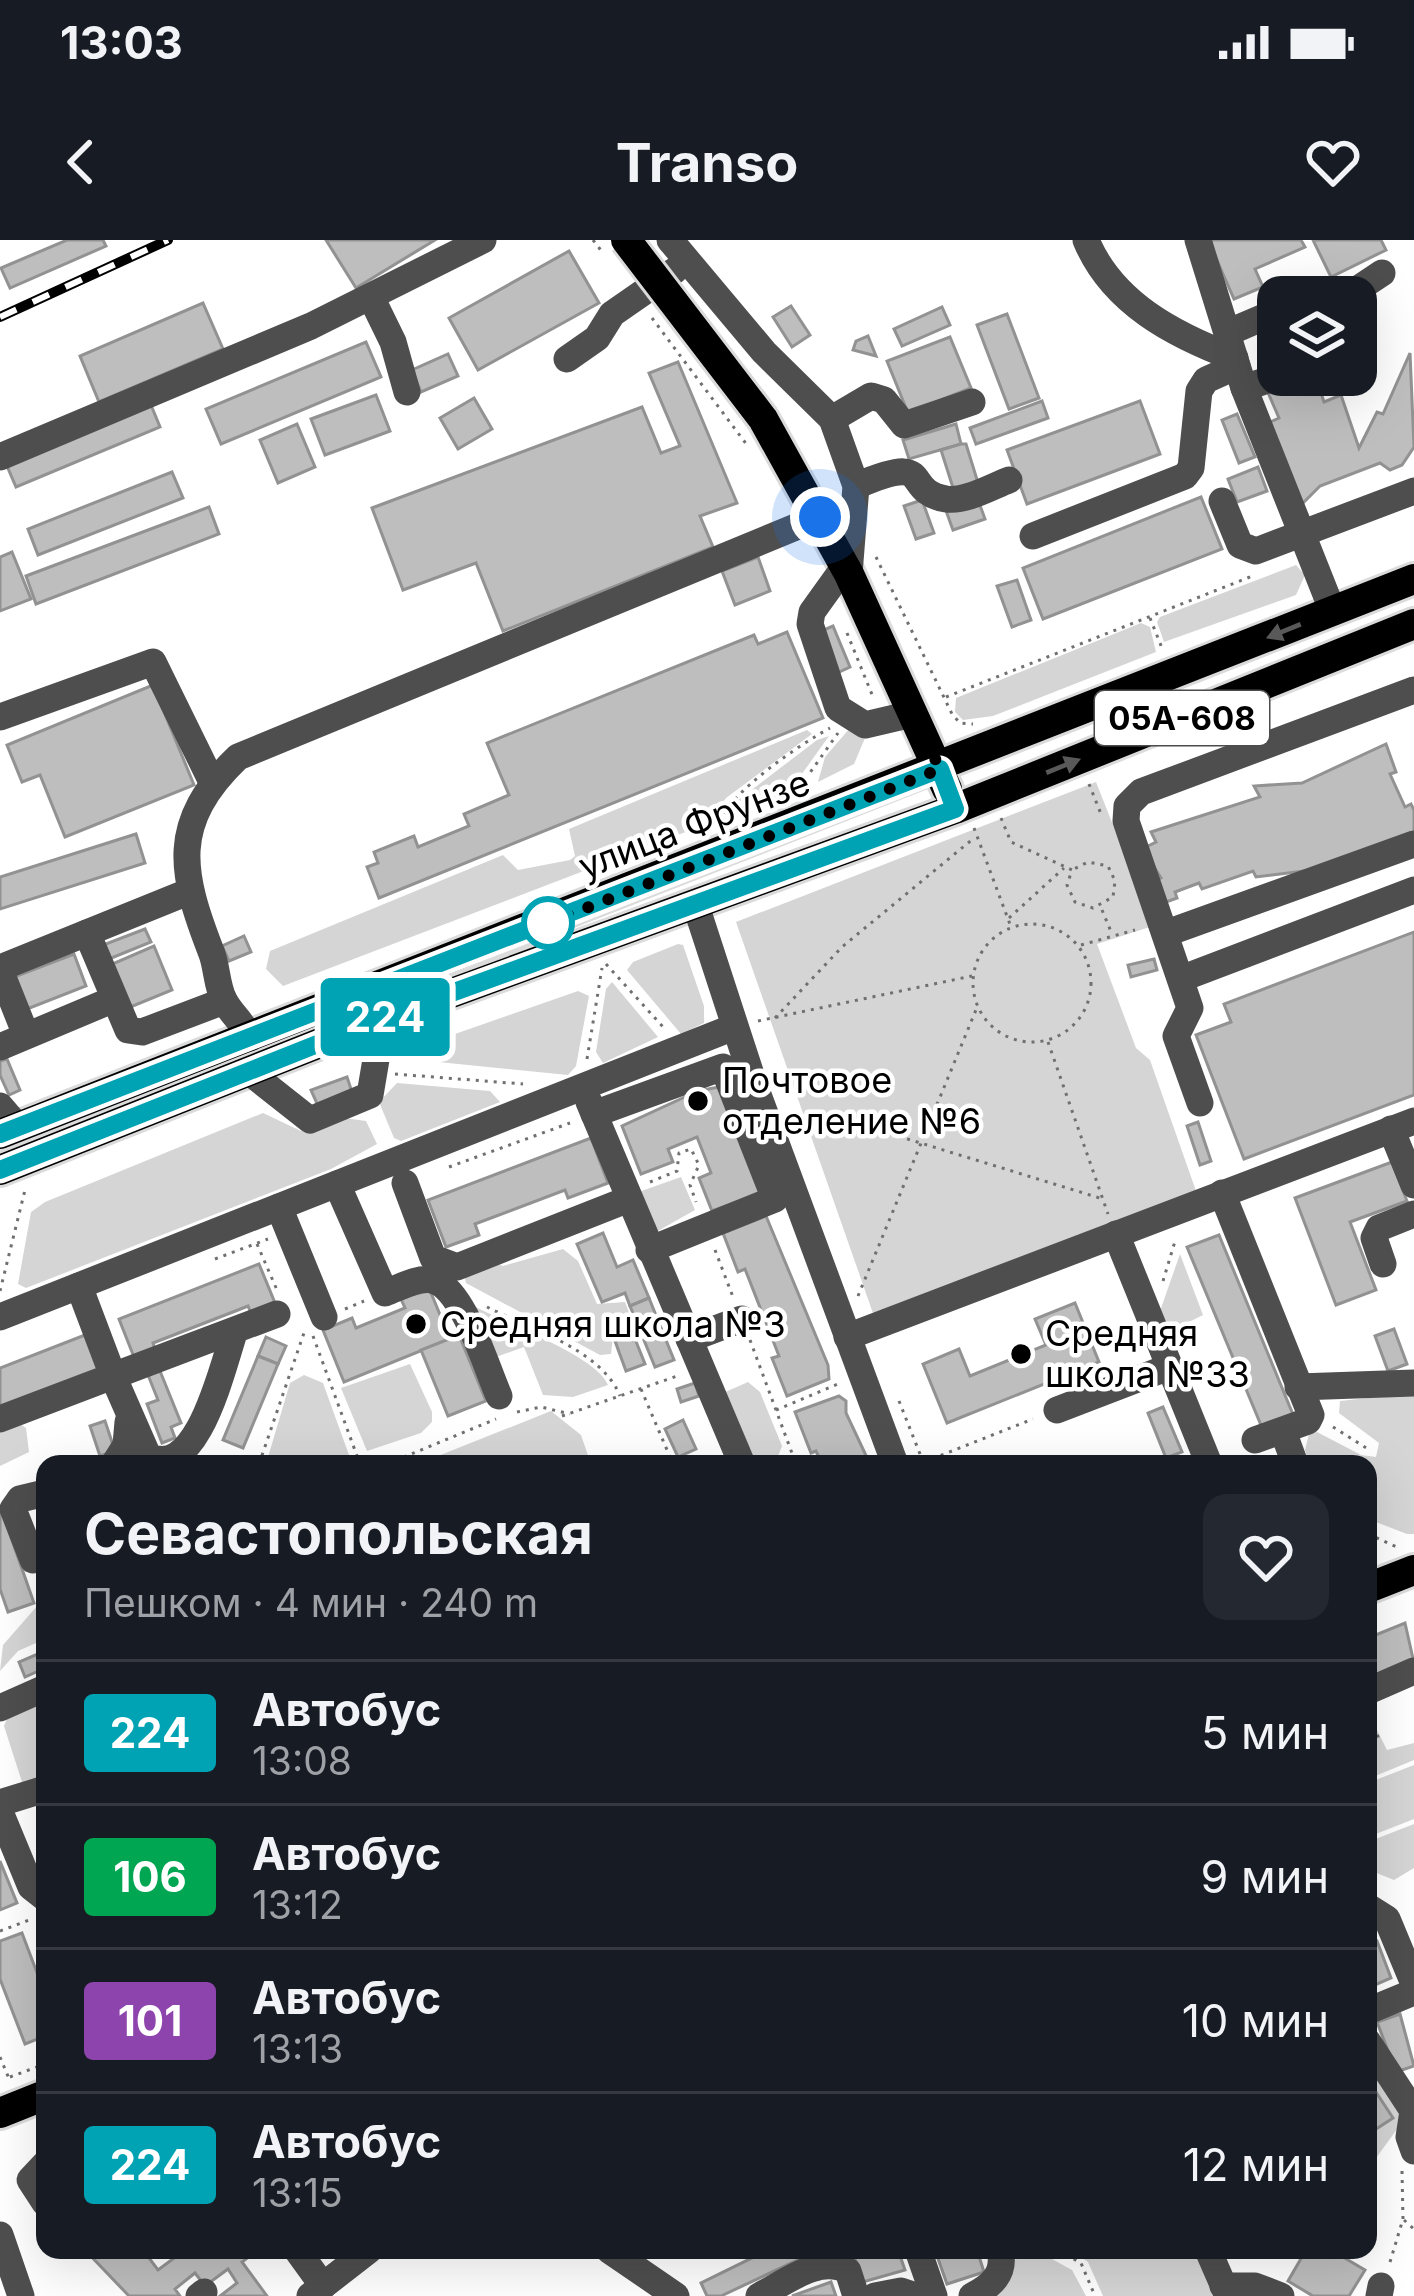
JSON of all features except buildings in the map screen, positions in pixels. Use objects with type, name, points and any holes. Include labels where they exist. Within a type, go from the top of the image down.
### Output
[{"type":"main road","points":[[617,249],[763,418],[847,570],[964,818]]},
{"type":"main road","points":[[1403,583],[1412,629]]},
{"type":"main road","name":"улица Фрунзе","points":[[6,1122],[250,1038],[1403,583]]},
{"type":"main road","name":"улица Фрунзе","points":[[13,1178],[248,1071],[383,1018],[695,903],[964,818],[988,796],[1412,629]]},
{"type":"main road","points":[[684,868],[695,903]]},
{"type":"main road","points":[[1377,1582],[1408,1560]]},
{"type":"main road","points":[[3,2101],[36,2096]]},
{"type":"street","points":[[0,457],[370,297],[482,240]]},
{"type":"street","points":[[1086,240],[1101,272],[1120,292],[1194,344],[1257,367]]},
{"type":"street","points":[[1198,240],[1236,361],[1333,612]]},
{"type":"street","points":[[567,359],[586,349],[612,314],[679,251],[764,352],[832,419],[856,486],[847,570],[812,612],[810,624],[838,708],[849,719],[884,725],[912,714]]},
{"type":"street","points":[[1377,276],[1382,273]]},
{"type":"street","points":[[370,297],[393,342],[407,392]]},
{"type":"street","points":[[1033,536],[1185,476],[1192,468],[1199,391],[1206,380],[1236,361],[1257,336]]},
{"type":"street","points":[[832,419],[871,396],[884,400],[904,425],[972,402]]},
{"type":"street","points":[[856,486],[896,469],[912,472],[935,495],[950,500],[1009,480]]},
{"type":"street","points":[[1222,501],[1240,544],[1256,551],[1414,490]]},
{"type":"street","points":[[250,1038],[241,1017],[224,1001],[188,892],[184,853],[193,815],[212,782],[238,757],[820,517]]},
{"type":"street","points":[[0,717],[153,662],[212,782]]},
{"type":"street","points":[[1200,1103],[1176,1036],[1190,1008],[1183,978],[1126,821],[1126,806],[1141,792],[1414,691]]},
{"type":"street","points":[[1165,928],[1414,844]]},
{"type":"street","points":[[1183,978],[1414,890]]},
{"type":"street","points":[[112,1000],[13,1041],[0,969],[188,892]]},
{"type":"street","points":[[695,903],[734,1027],[892,1455]]},
{"type":"street","points":[[87,933],[112,1000],[134,1033],[224,1001]]},
{"type":"street","points":[[248,1071],[310,1120],[369,1096],[383,1018]]},
{"type":"street","points":[[0,1317],[734,1027]]},
{"type":"street","points":[[594,1114],[723,1066],[775,1199],[649,1250]]},
{"type":"street","points":[[582,1087],[649,1250],[679,1284],[688,1339],[738,1455]]},
{"type":"street","points":[[848,1337],[1403,1125],[1414,1185]]},
{"type":"street","points":[[405,1183],[433,1258],[457,1267],[627,1195]]},
{"type":"street","points":[[337,1184],[385,1293],[418,1280],[434,1280],[454,1291],[499,1396]]},
{"type":"street","points":[[1222,1193],[1311,1414],[1283,1431],[1255,1440]]},
{"type":"street","points":[[279,1207],[324,1317]]},
{"type":"street","points":[[1383,1264],[1373,1238],[1379,1228],[1414,1214]]},
{"type":"street","points":[[1116,1234],[1205,1455]]},
{"type":"street","points":[[79,1286],[128,1422],[147,1455]]},
{"type":"street","points":[[0,1419],[277,1314]]},
{"type":"street","points":[[688,1339],[742,1319]]},
{"type":"street","points":[[179,1455],[185,1452],[235,1330]]},
{"type":"street","points":[[1057,1410],[1169,1367]]},
{"type":"street","points":[[1298,1387],[1414,1383]]},
{"type":"street","points":[[120,1455],[126,1445],[128,1422]]},
{"type":"street","points":[[1283,1431],[1292,1455]]},
{"type":"street","points":[[33,1560],[14,1509],[20,1499],[36,1495]]},
{"type":"street","points":[[1377,1686],[1414,1671]]},
{"type":"street","points":[[0,1708],[36,1692]]},
{"type":"street","points":[[36,1794],[0,1808],[36,1891]]},
{"type":"street","points":[[1377,1916],[1414,1908]]},
{"type":"street","points":[[1377,1922],[1414,1988],[1377,2006]]},
{"type":"street","points":[[1377,2055],[1413,2111],[1411,2144]]},
{"type":"street","points":[[0,2235],[21,2296]]},
{"type":"street","points":[[301,2259],[316,2291],[357,2259]]},
{"type":"street","points":[[622,2259],[676,2296]]},
{"type":"street","points":[[921,2259],[934,2296]]},
{"type":"street","points":[[972,2296],[992,2285],[1000,2259]]},
{"type":"street","points":[[1212,2259],[1226,2291],[1255,2286],[1281,2296]]},
{"type":"street","points":[[758,2296],[821,2265],[848,2271],[856,2296]]},
{"type":"street","points":[[875,2296],[902,2291],[916,2296]]},
{"type":"path","points":[[593,240],[617,249]]},
{"type":"path","points":[[636,296],[752,450]]},
{"type":"path","points":[[856,518],[971,756]]},
{"type":"path","points":[[944,698],[1270,569]]},
{"type":"path","points":[[1149,616],[1164,651]]},
{"type":"path","points":[[790,801],[849,719]]},
{"type":"path","points":[[719,830],[729,804],[849,719]]},
{"type":"path","points":[[959,723],[992,720]]},
{"type":"path","points":[[988,796],[1011,842],[1065,867],[1072,870],[1119,853]]},
{"type":"path","points":[[964,818],[977,836],[1011,927]]},
{"type":"path","points":[[776,1018],[855,935],[977,836]]},
{"type":"path","points":[[1072,870],[1067,885],[1075,902],[1101,907],[1113,898],[1115,881],[1097,860]]},
{"type":"path","points":[[1008,919],[1065,867]]},
{"type":"path","points":[[1101,907],[1112,936]]},
{"type":"path","points":[[858,1297],[978,1006],[974,976],[988,943],[1011,927],[1053,927],[1079,946],[1091,976],[1088,1004],[1072,1027],[1048,1040],[1025,1042],[1005,1035],[978,1006]]},
{"type":"path","points":[[1079,946],[1165,928]]},
{"type":"path","points":[[595,964],[603,960]]},
{"type":"path","points":[[603,960],[681,1047]]},
{"type":"path","points":[[582,1087],[603,960]]},
{"type":"path","points":[[734,1027],[974,976]]},
{"type":"path","points":[[775,1138],[825,1117],[1103,1199],[1048,1040]]},
{"type":"path","points":[[375,1072],[523,1084]]},
{"type":"path","points":[[627,1195],[677,1171],[679,1153],[691,1149],[699,1165],[690,1185],[793,1455]]},
{"type":"path","points":[[0,1293],[13,1178]]},
{"type":"path","points":[[1151,1321],[1176,1236]]},
{"type":"path","points":[[256,1243],[280,1297],[277,1314]]},
{"type":"path","points":[[454,1291],[566,1346],[608,1376],[620,1396]]},
{"type":"path","points":[[324,1317],[385,1293]]},
{"type":"path","points":[[262,1455],[294,1351],[309,1327],[356,1455]]},
{"type":"path","points":[[562,1416],[701,1368]]},
{"type":"path","points":[[776,1410],[845,1382]]},
{"type":"path","points":[[640,1389],[669,1455]]},
{"type":"path","points":[[409,1455],[506,1415],[541,1407],[570,1414]]},
{"type":"path","points":[[940,1455],[1057,1410]]},
{"type":"path","points":[[1311,1414],[1368,1449]]},
{"type":"path","points":[[1377,1540],[1408,1560]]},
{"type":"path","points":[[1377,1736],[1383,1734]]},
{"type":"path","points":[[0,1931],[36,1917]]},
{"type":"path","points":[[3,2101],[36,2072]]},
{"type":"path","points":[[1380,2291],[1402,2219],[1401,2166],[1411,2144]]},
{"type":"path","points":[[1402,2219],[1414,2229]]},
{"type":"path","points":[[1073,2259],[1081,2264],[1095,2296]]},
{"type":"shaded area","points":[[1296,565],[1305,575],[1296,595],[1164,642],[1157,622],[1160,617]]},
{"type":"shaded area","points":[[1141,623],[1150,627],[1156,652],[993,716],[963,720],[955,712],[956,698]]},
{"type":"shaded area","points":[[850,728],[865,738],[854,764],[818,782],[825,757]]},
{"type":"shaded area","points":[[807,730],[812,734],[726,798],[709,823],[283,986],[266,969],[270,951],[503,855],[518,870],[570,860],[575,856],[569,829]]},
{"type":"shaded area","points":[[829,736],[789,792],[732,813],[733,804],[817,740]]},
{"type":"shaded area","points":[[1096,782],[1153,926],[1097,944],[1136,1048],[1150,1060],[1196,1191],[875,1319],[736,922]]},
{"type":"shaded area","points":[[683,945],[704,1006],[704,1023],[681,1034],[627,970],[633,962]]},
{"type":"shaded area","points":[[612,982],[658,1037],[603,1063],[596,1052],[606,989]]},
{"type":"shaded area","points":[[578,991],[589,996],[576,1066],[568,1075],[409,1059],[415,1048]]},
{"type":"shaded area","points":[[397,1083],[490,1091],[500,1102],[401,1141],[394,1138],[379,1102]]},
{"type":"shaded area","points":[[263,1113],[301,1131],[344,1118],[366,1121],[377,1144],[331,1169],[26,1288],[18,1284],[31,1212],[45,1202]]},
{"type":"shaded area","points":[[681,1177],[695,1210],[656,1232],[633,1194]]},
{"type":"shaded area","points":[[563,1249],[578,1261],[597,1304],[625,1302],[634,1326],[613,1336],[611,1354],[600,1355],[466,1283],[464,1275],[495,1263],[503,1266]]},
{"type":"shaded area","points":[[1180,1254],[1203,1315],[1165,1334],[1159,1314]]},
{"type":"shaded area","points":[[474,1306],[569,1352],[608,1385],[573,1397],[543,1395],[524,1347],[490,1359]]},
{"type":"shaded area","points":[[410,1364],[432,1422],[421,1433],[367,1451],[341,1388]]},
{"type":"shaded area","points":[[304,1375],[323,1383],[349,1455],[269,1455],[290,1383]]},
{"type":"shaded area","points":[[748,1382],[760,1392],[782,1446],[778,1455],[747,1455],[723,1393]]},
{"type":"shaded area","points":[[1414,1393],[1414,1534],[1377,1522],[1379,1443],[1339,1413],[1340,1401]]},
{"type":"shaded area","points":[[551,1411],[581,1435],[588,1455],[441,1455]]},
{"type":"shaded area","points":[[17,1422],[26,1428],[29,1452],[0,1466],[0,1425]]},
{"type":"shaded area","points":[[1317,1432],[1361,1455],[1306,1455],[1309,1434]]},
{"type":"shaded area","points":[[36,1607],[36,1643],[18,1651],[0,1671],[3,1645]]},
{"type":"shaded area","points":[[36,1702],[36,1785],[23,1785],[4,1726],[8,1716]]},
{"type":"shaded area","points":[[1377,1730],[1387,1750],[1414,1743],[1414,1760],[1377,1775]]},
{"type":"shaded area","points":[[1414,1765],[1414,1819],[1377,1833],[1377,1779]]},
{"type":"shaded area","points":[[1414,1824],[1414,1868],[1394,1880],[1377,1873],[1377,1838]]},
{"type":"shaded area","points":[[1377,2078],[1403,2121],[1377,2157]]},
{"type":"shaded area","points":[[1052,2259],[1072,2270],[1086,2296],[993,2296],[1009,2261]]},
{"type":"shaded area","points":[[1084,2259],[1203,2259],[1218,2296],[1103,2296]]},
{"type":"railway","points":[[0,317],[168,240]]},
{"type":"bus line","name":"224","points":[[0,1134],[940,769],[955,809],[383,1018],[0,1170]]},
{"type":"place","name":"Почтовое отделение №6","points":[[698,1101]]},
{"type":"place","name":"Средняя школа №3","points":[[416,1324]]},
{"type":"place","name":"Средняя школа №33","points":[[1021,1354]]},
{"type":"route","points":[[548,923],[940,769],[820,517]]}]
